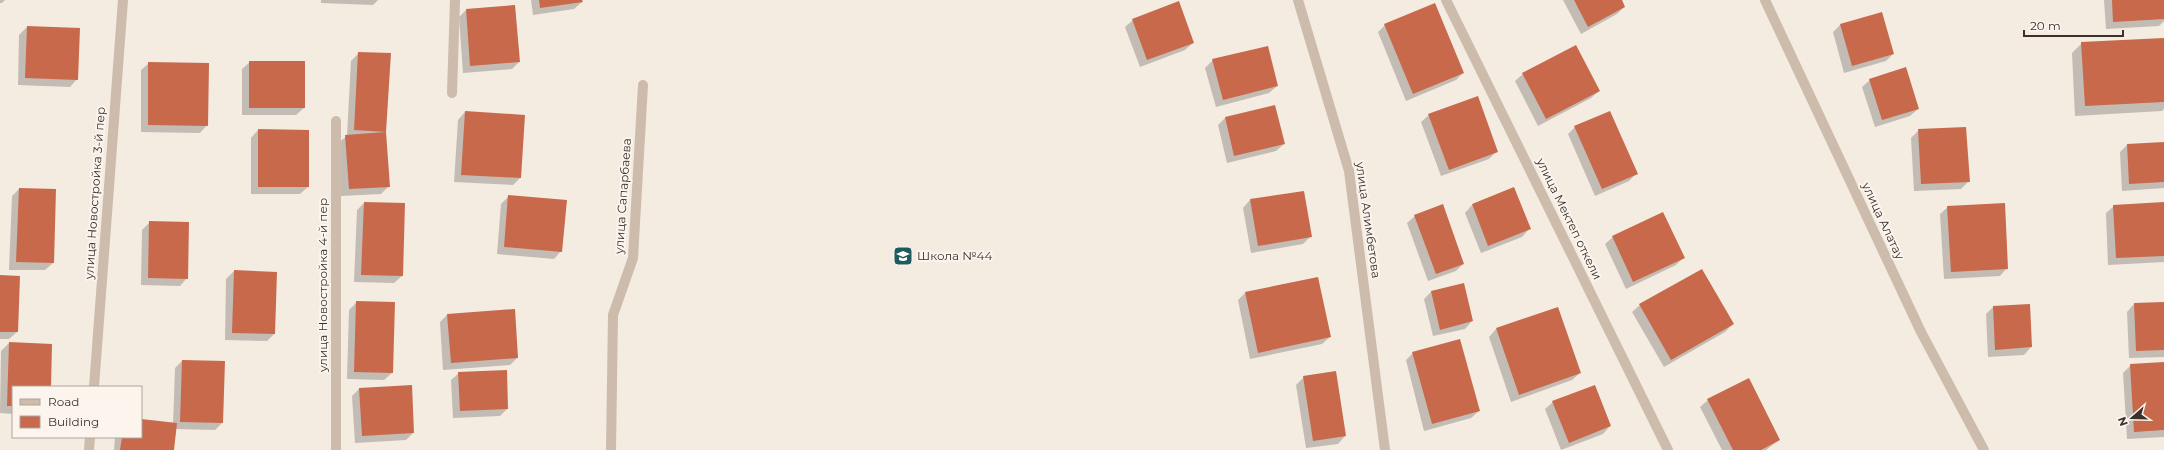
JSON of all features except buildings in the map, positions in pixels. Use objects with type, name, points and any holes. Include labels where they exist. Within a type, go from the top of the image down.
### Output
[{"type":"street","name":"улица Новостройка 3-й пер","points":[[94,386],[123,0]]},
{"type":"street","points":[[452,93],[455,0]]},
{"type":"street","name":"улица Алимбетова","points":[[1298,0],[1349,172],[1385,450]]},
{"type":"street","name":"улица Мектеп откели","points":[[1446,0],[1668,450]]},
{"type":"street","name":"улица Алатау","points":[[1765,0],[1921,332],[1984,450]]},
{"type":"street","name":"улица Сапарбаева","points":[[611,450],[613,315],[632,258],[643,85]]},
{"type":"street","name":"улица Новостройка 4-й пер","points":[[336,121],[336,450]]},
{"type":"street","points":[[89,450],[90,438]]},
{"type":"place","name":"Школа №44","points":[[903,256]]}]
